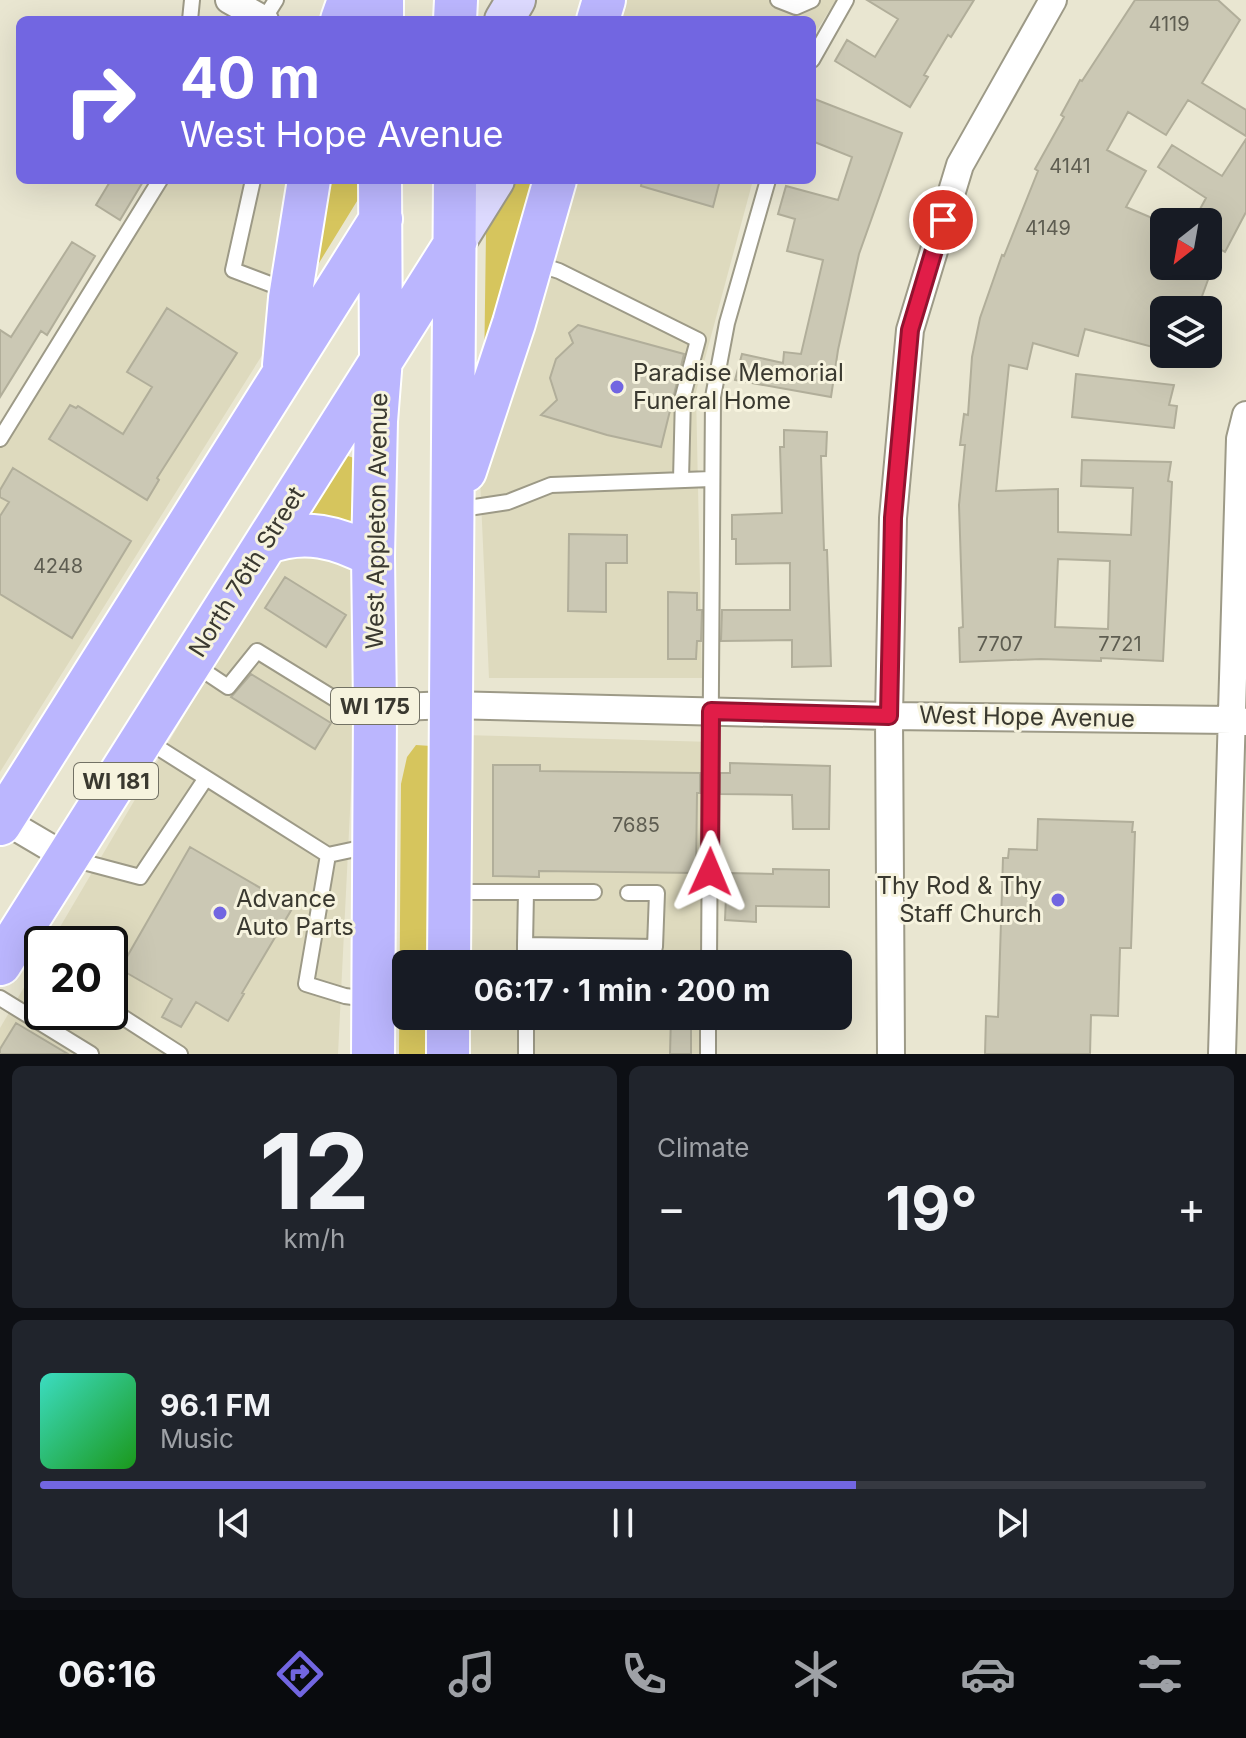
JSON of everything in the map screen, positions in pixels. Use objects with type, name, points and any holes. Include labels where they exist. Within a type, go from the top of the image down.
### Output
[{"type":"main road","points":[[283,372],[291,288],[308,184]]},
{"type":"main road","name":"West Appleton Avenue","points":[[373,1054],[373,556],[376,421],[381,358],[380,184]]},
{"type":"main road","name":"WI 181","points":[[1,821],[403,184]]},
{"type":"main road","name":"WI 175","points":[[449,950],[455,184]]},
{"type":"main road","name":"North 76th Street","points":[[0,964],[492,184]]},
{"type":"main road","points":[[452,510],[554,184]]},
{"type":"main road","points":[[266,543],[284,536],[320,535],[340,540],[373,556]]},
{"type":"main road","points":[[448,1030],[448,1054]]},
{"type":"street","points":[[229,0],[258,16]]},
{"type":"street","points":[[891,1054],[889,716],[893,518],[910,330],[960,165],[1053,0]]},
{"type":"street","points":[[1222,1054],[1239,721],[1240,439],[1246,415]]},
{"type":"street","name":"West Hope Avenue","points":[[375,708],[449,705],[1239,721]]},
{"type":"street","points":[[1,821],[68,858]]},
{"type":"lane","points":[[778,0],[796,7],[812,0]]},
{"type":"lane","points":[[816,53],[846,0]]},
{"type":"lane","points":[[0,439],[158,184]]},
{"type":"lane","points":[[252,184],[233,270],[270,284],[291,288]]},
{"type":"lane","points":[[709,950],[711,437],[716,374],[727,323],[767,184]]},
{"type":"lane","points":[[531,262],[559,271],[698,340],[683,396],[681,480]]},
{"type":"lane","points":[[452,510],[508,502],[551,485],[711,479]]},
{"type":"lane","points":[[191,662],[228,687],[257,651],[348,707],[375,708]]},
{"type":"lane","points":[[143,738],[328,855],[375,845]]},
{"type":"lane","points":[[68,858],[140,877],[206,778]]},
{"type":"lane","points":[[328,855],[306,984],[345,996],[374,999]]},
{"type":"lane","points":[[449,892],[594,892]]},
{"type":"lane","points":[[525,950],[526,892]]},
{"type":"lane","points":[[525,945],[655,947],[657,893],[628,893]]},
{"type":"lane","points":[[0,998],[91,1054]]},
{"type":"lane","points":[[128,1021],[180,1054]]},
{"type":"lane","points":[[526,1030],[526,1054]]},
{"type":"lane","points":[[708,1030],[708,1054]]},
{"type":"shaded area","points":[[627,0],[836,0],[816,32],[816,16],[619,16]]},
{"type":"shaded area","points":[[164,184],[293,184],[266,349],[0,772],[0,446]]},
{"type":"shaded area","points":[[328,184],[363,184],[362,193],[311,276]]},
{"type":"shaded area","points":[[514,184],[539,184],[484,374],[486,232]]},
{"type":"shaded area","points":[[568,184],[752,184],[696,392],[702,678],[489,678],[480,478]]},
{"type":"shaded area","points":[[345,455],[360,460],[358,532],[308,515]]},
{"type":"shaded area","points":[[302,547],[344,559],[361,588],[338,1054],[0,1054],[0,1028],[24,987],[24,1030],[128,1030],[128,926],[61,926],[280,557]]},
{"type":"shaded area","points":[[463,735],[713,742],[709,950],[459,950]]},
{"type":"shaded area","points":[[416,745],[431,746],[429,950],[400,950],[401,784],[407,757]]},
{"type":"shaded area","points":[[399,1030],[428,1030],[428,1054],[399,1054]]},
{"type":"shaded area","points":[[458,1030],[708,1030],[708,1054],[457,1054]]},
{"type":"building","points":[[867,0],[974,0],[924,75],[928,77],[910,107],[835,61],[847,40],[875,57],[898,19]]},
{"type":"building","points":[[1135,0],[1218,0],[1240,20],[1202,83],[1246,110],[1246,136],[1188,100],[1166,135],[1128,112],[1107,150],[1146,171],[1126,207],[1150,217],[1150,280],[1208,280],[1202,296],[1150,296],[1150,346],[1085,329],[1078,356],[1033,343],[1027,369],[1009,365],[996,491],[1058,489],[1058,532],[1131,535],[1133,488],[1081,486],[1082,460],[1171,462],[1163,661],[1101,658],[1101,661],[1041,659],[960,662],[959,628],[963,627],[959,505],[965,445],[960,445],[964,414],[968,415],[972,357],[980,318],[1002,255],[1038,171],[1035,169],[1064,117],[1061,115],[1080,80]],"holes":[[[1058,559],[1110,561],[1108,629],[1055,627]]]},
{"type":"building","points":[[816,100],[902,133],[859,254],[831,397],[735,380],[742,354],[783,363],[784,352],[801,354],[823,260],[787,251],[795,219],[778,214],[786,186],[838,200],[852,157],[816,143]]},
{"type":"building","points":[[1246,139],[1246,212],[1225,252],[1222,250],[1222,208],[1201,208],[1206,198],[1158,167],[1172,145],[1222,176]]},
{"type":"building","points":[[109,184],[142,184],[120,220],[96,205]]},
{"type":"building","points":[[641,184],[719,184],[713,207]]},
{"type":"building","points":[[72,242],[95,256],[47,335],[41,331],[0,397],[0,330],[11,337]]},
{"type":"building","points":[[167,308],[237,353],[157,478],[159,480],[147,500],[49,439],[70,405],[78,406],[123,434],[152,387],[127,372]]},
{"type":"building","name":"Paradise Memorial Funeral Home","points":[[578,325],[684,354],[661,447],[541,415],[557,400],[550,378],[556,359],[573,343],[569,333]]},
{"type":"building","points":[[1076,374],[1174,385],[1169,405],[1177,406],[1174,428],[1072,417]]},
{"type":"building","points":[[784,430],[827,432],[826,456],[821,456],[831,666],[792,667],[792,640],[721,641],[722,610],[790,610],[790,563],[736,564],[736,539],[732,539],[732,515],[782,513],[780,447],[784,447]]},
{"type":"building","points":[[13,468],[131,541],[72,638],[0,594],[0,516],[9,502],[0,497],[0,490]]},
{"type":"building","points":[[569,534],[627,535],[627,563],[606,563],[606,612],[568,611]]},
{"type":"building","points":[[285,577],[346,615],[326,647],[265,608]]},
{"type":"building","points":[[668,592],[697,593],[697,610],[702,610],[701,641],[697,641],[696,659],[668,659]]},
{"type":"building","points":[[251,674],[331,723],[315,749],[231,697]]},
{"type":"building","points":[[730,763],[830,766],[829,829],[793,829],[792,795],[720,794],[720,773],[730,773]]},
{"type":"building","points":[[493,765],[540,765],[540,771],[700,773],[696,873],[539,871],[539,877],[493,876]]},
{"type":"building","points":[[1038,819],[1133,822],[1131,948],[1120,948],[1118,1016],[1091,1015],[1090,1054],[985,1054],[986,1016],[998,1017],[1003,858],[1008,858],[1009,849],[1037,850]]},
{"type":"building","points":[[190,847],[293,907],[228,1021],[196,1002],[181,1027],[162,1017],[172,999],[128,974],[128,955]]},
{"type":"building","points":[[773,869],[829,870],[829,907],[756,906],[756,922],[725,920],[727,873],[773,874]]},
{"type":"building","points":[[16,1023],[68,1054],[0,1054]]},
{"type":"building","points":[[671,1030],[691,1030],[691,1054],[670,1054]]},
{"type":"place","name":"Paradise Memorial Funeral Home","points":[[617,387]]},
{"type":"place","name":"Thy Rod & Thy Staff Church","points":[[1058,900]]},
{"type":"place","name":"Advance Auto Parts","points":[[220,913]]},
{"type":"route","points":[[710,872],[711,711],[889,716],[893,518],[910,330],[943,220]]}]
